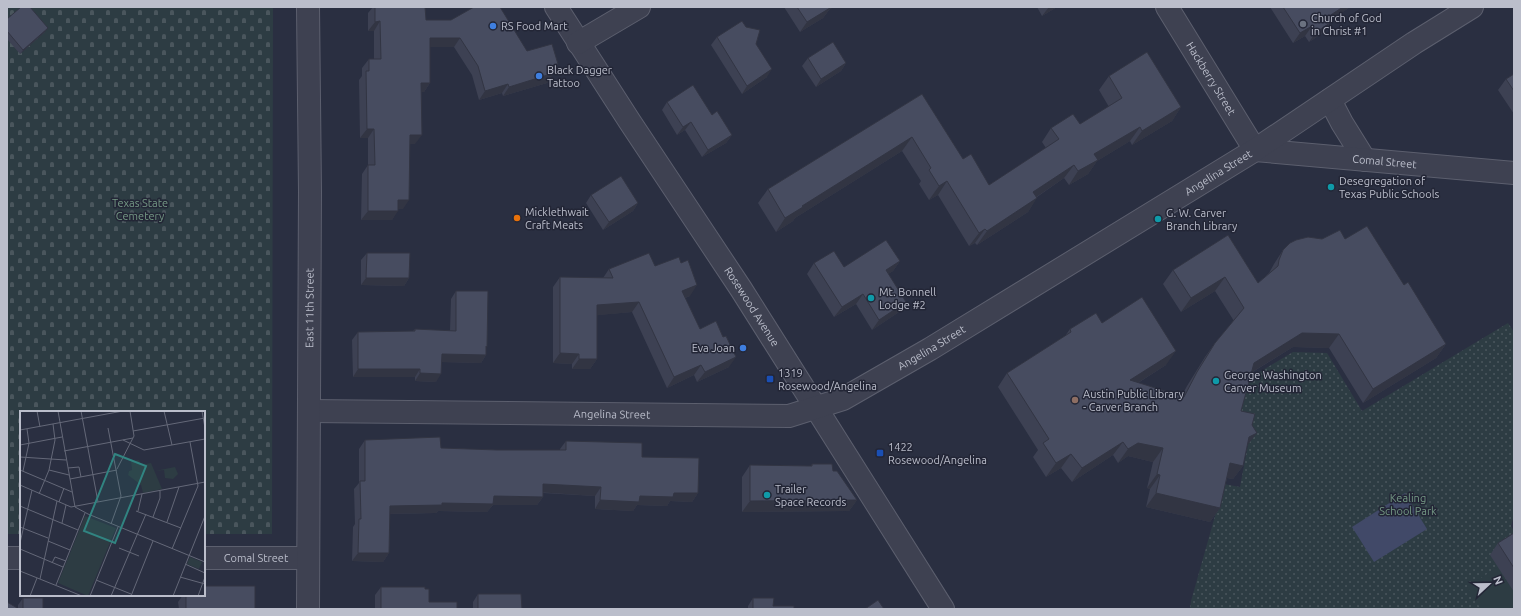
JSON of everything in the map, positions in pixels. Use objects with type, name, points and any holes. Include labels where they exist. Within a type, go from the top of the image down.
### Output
[{"type":"street","name":"East 11th Street","points":[[308,7],[310,192],[308,609]]},
{"type":"street","name":"Rosewood Avenue","points":[[556,7],[817,408],[943,609]]},
{"type":"street","points":[[578,43],[639,7]]},
{"type":"street","name":"Hackberry Street","points":[[1167,7],[1255,150]]},
{"type":"street","name":"Angelina Street","points":[[309,410],[789,416],[843,400],[930,349],[1255,150],[1414,43],[1472,7]]},
{"type":"street","points":[[1330,100],[1342,123],[1365,160]]},
{"type":"street","name":"Comal Street","points":[[1255,150],[1514,173]]},
{"type":"street","points":[[7,558],[20,558]]},
{"type":"street","name":"Comal Street","points":[[205,558],[308,558]]},
{"type":"green space","name":"Texas State Cemetery","points":[[7,7],[273,7],[272,534],[205,534],[205,411],[20,411],[20,534],[7,534]]},
{"type":"green space","name":"Kealing School Park","points":[[1508,323],[1514,332],[1514,515],[1511,526],[1514,531],[1514,609],[1190,609],[1224,484],[1240,487],[1252,423],[1235,420],[1248,379],[1293,352],[1327,353],[1362,411]]},
{"type":"green space","points":[[1498,567],[1514,592],[1514,609],[1481,609],[1467,587]]},
{"type":"water","points":[[1405,493],[1427,529],[1374,562],[1352,527]]},
{"type":"building","points":[[21,7],[30,7],[48,28],[23,50],[7,31],[7,19]]},
{"type":"building","points":[[375,7],[425,7],[426,20],[451,20],[474,7],[500,7],[527,51],[552,44],[558,64],[551,66],[554,73],[509,87],[508,84],[485,91],[478,66],[460,38],[430,38],[430,83],[421,83],[422,135],[410,135],[409,200],[398,200],[398,211],[368,211],[368,165],[375,165],[374,129],[367,129],[366,71],[369,71],[369,59],[381,59],[380,21],[375,22]]},
{"type":"building","points":[[797,7],[829,7],[830,8],[807,22]]},
{"type":"building","points":[[1283,7],[1343,7],[1326,18],[1330,23],[1316,32],[1312,26],[1300,33]]},
{"type":"building","points":[[742,21],[746,27],[760,30],[756,44],[772,69],[747,86],[717,37]]},
{"type":"building","points":[[833,42],[846,63],[821,79],[808,58]]},
{"type":"building","points":[[1147,52],[1181,107],[1142,131],[1140,127],[1094,154],[1098,160],[1078,171],[1074,165],[1033,192],[1037,198],[987,231],[985,229],[979,233],[947,181],[939,186],[929,170],[931,168],[912,137],[785,218],[768,189],[922,94],[963,159],[971,154],[989,185],[1059,139],[1051,128],[1073,114],[1080,124],[1122,98],[1109,76]]},
{"type":"building","points":[[1514,74],[1514,91],[1506,79]]},
{"type":"building","points":[[693,85],[712,115],[717,111],[732,135],[708,150],[691,122],[683,127],[667,102]]},
{"type":"building","points":[[621,176],[638,203],[609,222],[591,195]]},
{"type":"building","points":[[1367,226],[1404,285],[1408,282],[1446,344],[1373,389],[1339,334],[1302,333],[1254,363],[1241,411],[1255,414],[1252,425],[1257,433],[1249,437],[1243,466],[1230,463],[1220,508],[1156,493],[1160,475],[1157,474],[1163,448],[1138,443],[1128,449],[1123,442],[1082,468],[1071,454],[1056,463],[1043,443],[1049,439],[1007,373],[1071,332],[1070,329],[1096,313],[1102,323],[1142,297],[1176,351],[1130,380],[1184,397],[1215,343],[1244,308],[1225,277],[1191,298],[1173,270],[1228,235],[1258,283],[1278,266],[1283,250],[1290,243],[1308,237],[1322,239],[1340,230],[1345,239]]},
{"type":"building","points":[[886,240],[900,261],[886,270],[906,302],[879,320],[863,294],[842,307],[814,263],[834,251],[844,267]]},
{"type":"building","points":[[367,253],[410,253],[409,278],[366,278]]},
{"type":"building","points":[[649,253],[655,266],[679,257],[681,263],[688,260],[697,285],[682,291],[700,329],[716,321],[723,337],[726,336],[736,357],[705,372],[701,365],[674,377],[639,302],[597,305],[597,359],[579,359],[579,354],[560,353],[560,277],[613,278],[609,269]]},
{"type":"building","points":[[456,291],[488,291],[486,355],[442,354],[441,374],[420,373],[420,369],[358,369],[358,332],[415,331],[415,329],[456,331]]},
{"type":"building","points":[[440,437],[441,448],[497,450],[566,450],[566,441],[642,443],[642,457],[699,458],[698,493],[674,493],[673,497],[640,496],[639,502],[600,500],[601,487],[543,484],[543,497],[494,496],[493,504],[442,503],[442,505],[390,506],[389,553],[358,553],[359,519],[361,519],[360,481],[365,481],[365,440]]},
{"type":"building","points":[[812,464],[832,464],[833,471],[837,471],[857,500],[750,501],[750,465],[812,466]]},
{"type":"building","points":[[1514,533],[1514,568],[1498,543]]},
{"type":"building","points":[[205,586],[255,586],[255,609],[186,609],[186,596],[205,596]]},
{"type":"building","points":[[381,587],[425,587],[425,589],[429,589],[429,602],[457,602],[457,609],[381,609]]},
{"type":"building","points":[[478,594],[521,594],[522,609],[478,609]]},
{"type":"building","points":[[23,598],[43,598],[43,609],[23,609]]},
{"type":"building","points":[[753,598],[774,598],[773,606],[794,606],[794,609],[753,609]]},
{"type":"building","points":[[878,600],[884,609],[865,609]]},
{"type":"building","points":[[7,602],[19,609],[7,609]]},
{"type":"place","name":"Church of God in Christ #1","points":[[1303,24]]},
{"type":"place","name":"RS Food Mart","points":[[493,26]]},
{"type":"place","name":"Black Dagger Tattoo","points":[[539,76]]},
{"type":"place","name":"Desegregation of Texas Public Schools","points":[[1331,187]]},
{"type":"place","name":"Micklethwait Craft Meats","points":[[517,218]]},
{"type":"place","name":"G. W. Carver Branch Library","points":[[1158,219]]},
{"type":"place","name":"Mt. Bonnell Lodge #2","points":[[871,298]]},
{"type":"place","name":"Eva Joan","points":[[743,348]]},
{"type":"place","name":"1319 Rosewood/Angelina","points":[[770,379]]},
{"type":"place","name":"George Washington Carver Museum","points":[[1216,381]]},
{"type":"place","name":"Austin Public Library - Carver Branch","points":[[1075,400]]},
{"type":"place","name":"1422 Rosewood/Angelina","points":[[880,453]]},
{"type":"place","name":"Trailer Space Records","points":[[767,495]]}]
